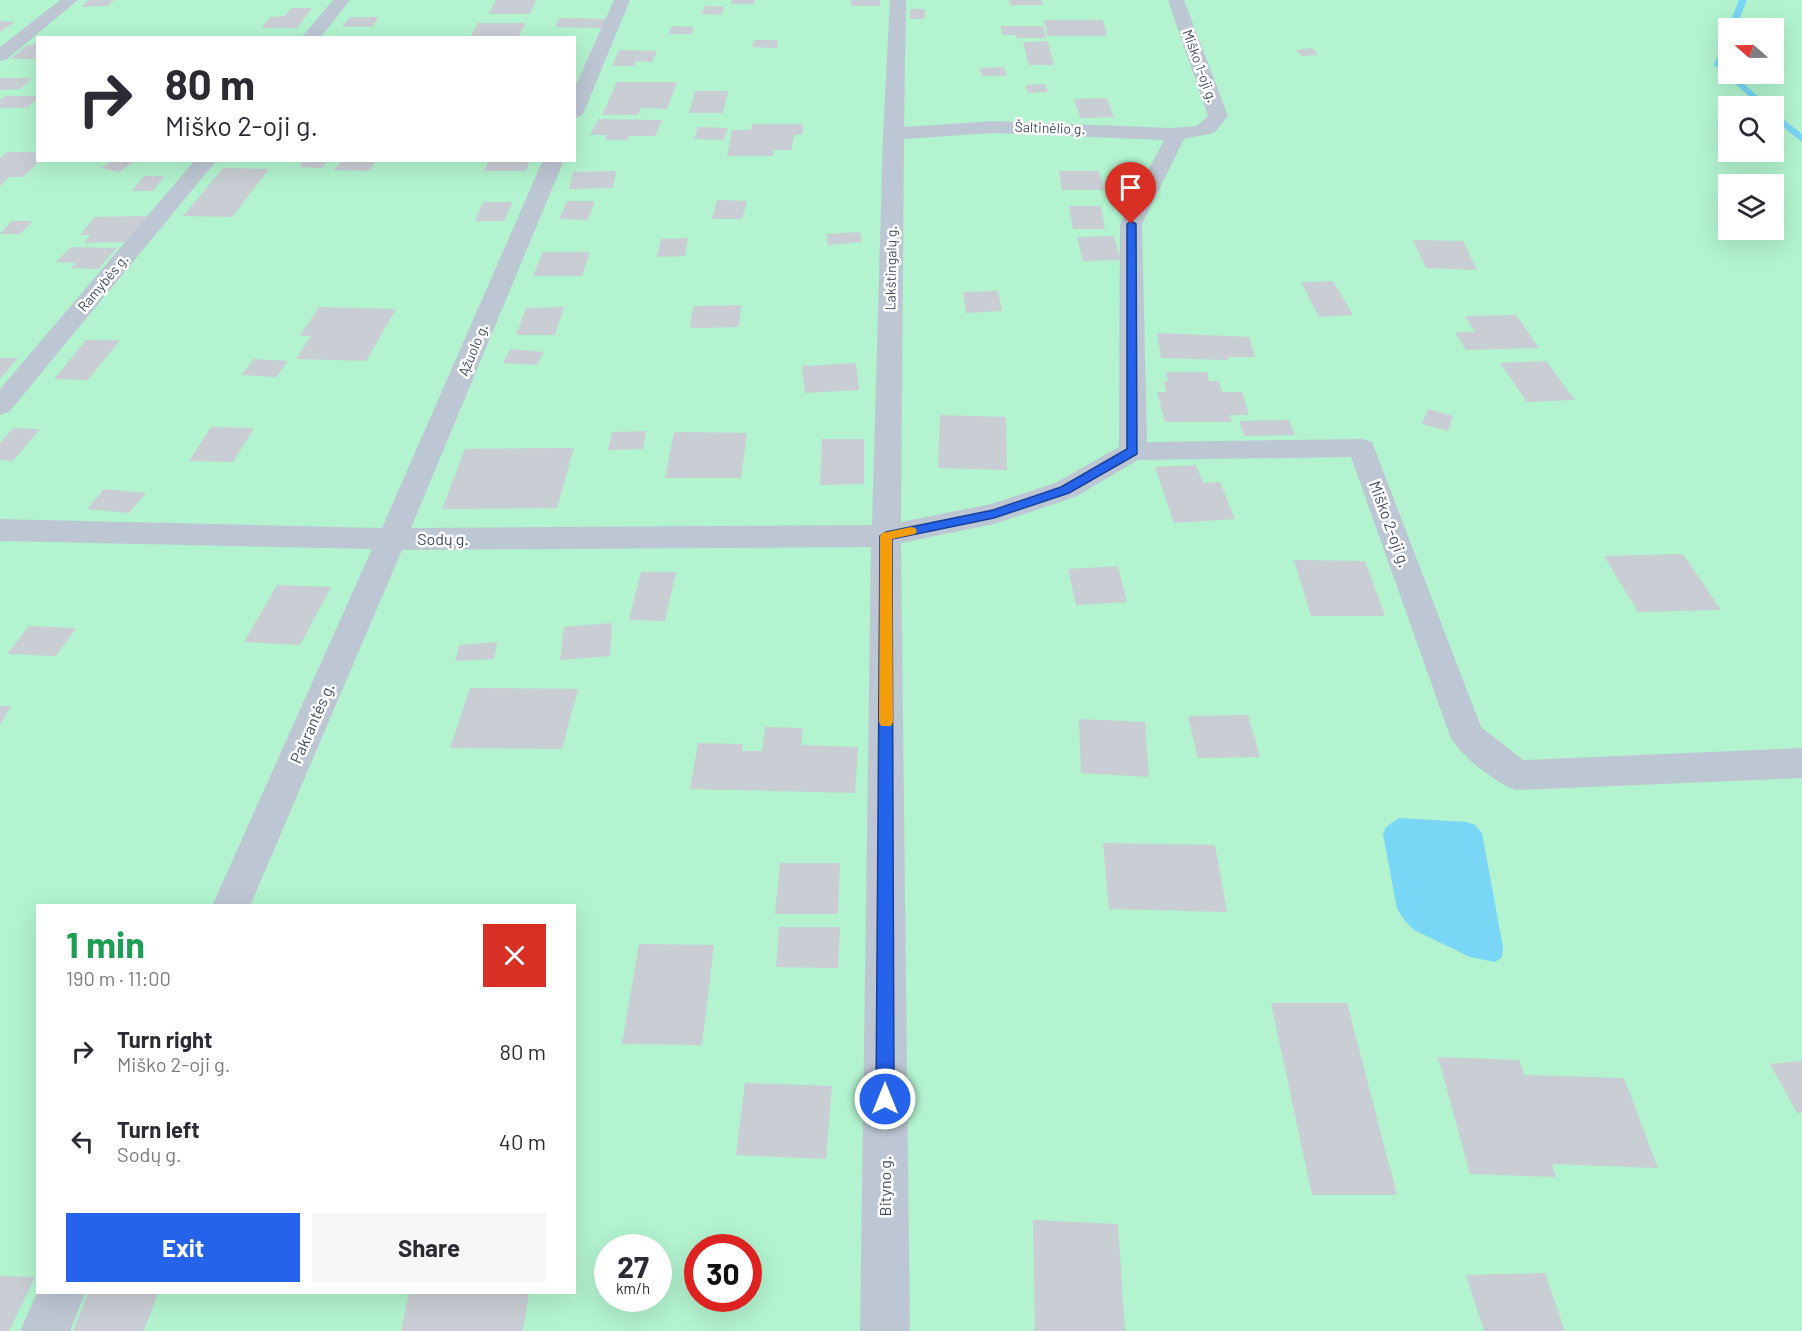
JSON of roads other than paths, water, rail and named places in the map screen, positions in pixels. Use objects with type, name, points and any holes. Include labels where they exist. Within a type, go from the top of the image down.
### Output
[{"type":"street","points":[[0,56],[70,0]]},
{"type":"street","points":[[312,36],[342,0]]},
{"type":"street","points":[[576,107],[622,0]]},
{"type":"street","name":"Lakštingalų g.","points":[[886,536],[893,134],[898,0]]},
{"type":"street","name":"Miško 1-oji g.","points":[[1176,0],[1218,116],[1207,129]]},
{"type":"street","name":"Šaltinėlio g.","points":[[893,134],[957,126],[1178,132],[1199,132],[1207,129]]},
{"type":"street","points":[[1133,451],[1131,224],[1178,132]]},
{"type":"street","name":"Ramybės g.","points":[[0,406],[205,162]]},
{"type":"street","name":"Ąžuolo g.","points":[[392,539],[553,162]]},
{"type":"street","name":"Miško 2-oji g.","points":[[886,536],[994,514],[1065,490],[1133,451],[1362,448],[1467,736],[1516,775],[1802,763]]},
{"type":"street","name":"Sodų g.","points":[[0,530],[392,539],[886,536]]},
{"type":"street","name":"Bityno g.","points":[[885,1331],[886,536]]},
{"type":"street","name":"Pakrantės g.","points":[[232,904],[392,539]]},
{"type":"street","points":[[45,1331],[61,1294]]},
{"type":"water","points":[[1399,818],[1467,822],[1475,825],[1482,833],[1503,947],[1502,957],[1495,962],[1470,957],[1414,930],[1397,909],[1383,834],[1386,827]]},
{"type":"waterway","points":[[1736,18],[1743,0]]},
{"type":"waterway","points":[[1740,84],[1754,96]]},
{"type":"waterway","points":[[1784,123],[1802,139]]}]
